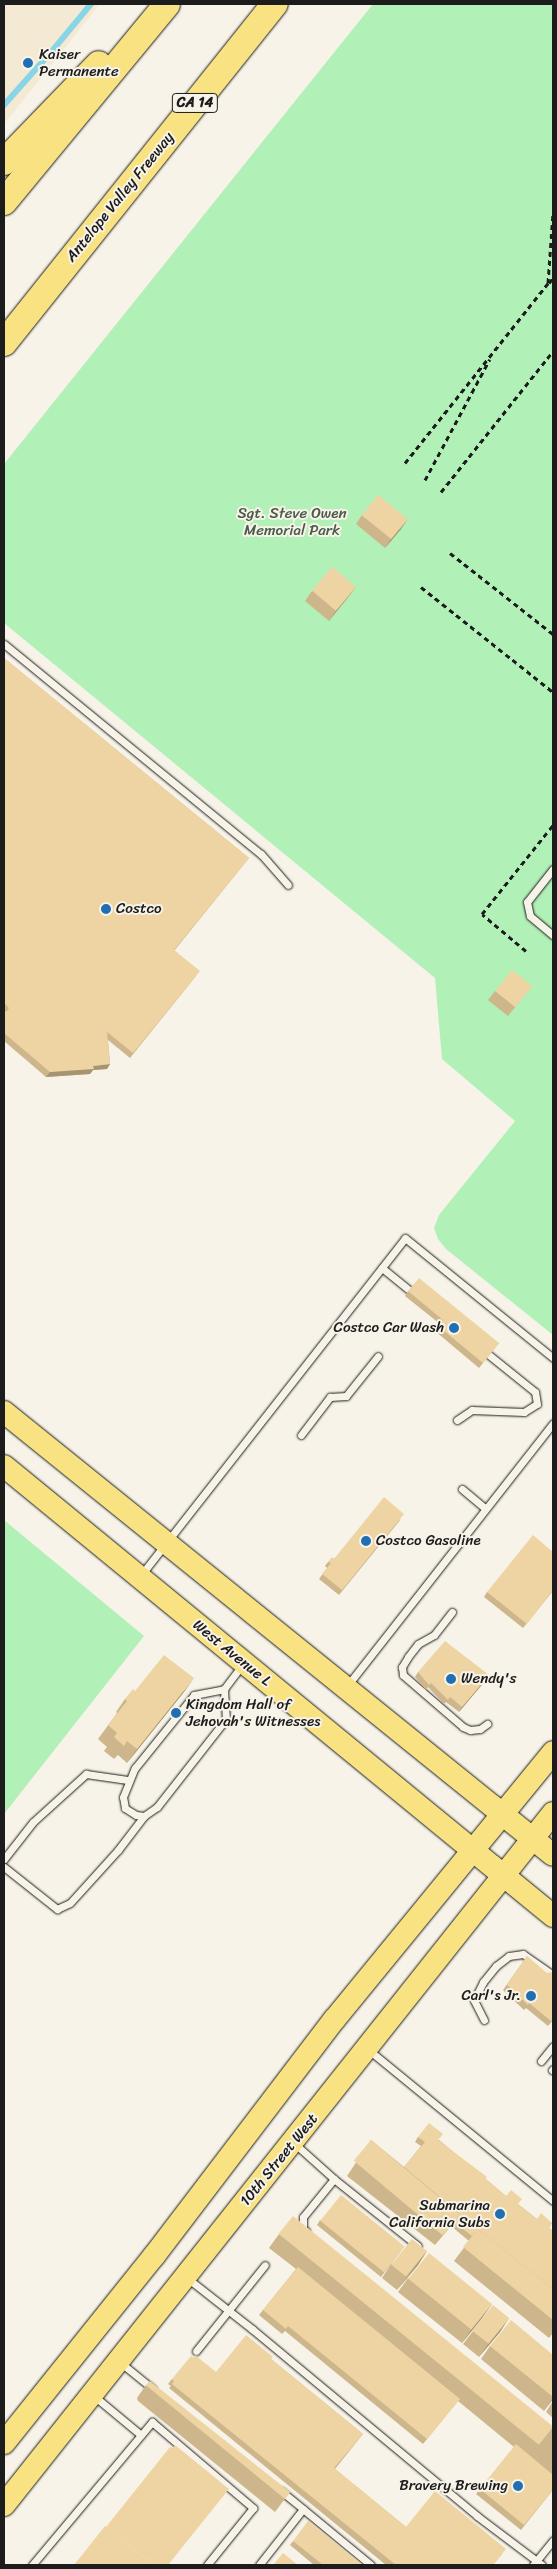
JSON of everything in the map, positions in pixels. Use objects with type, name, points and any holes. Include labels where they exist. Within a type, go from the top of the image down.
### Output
[{"type":"highway","name":"Antelope Valley Freeway","points":[[4,343],[275,4]]},
{"type":"highway","points":[[4,162],[91,70],[160,12]]},
{"type":"highway","points":[[4,202],[160,12]]},
{"type":"main road","points":[[4,1412],[553,1855]]},
{"type":"main road","name":"West Avenue L","points":[[4,1466],[553,1916]]},
{"type":"main road","points":[[4,2444],[154,2256],[334,2020],[553,1752]]},
{"type":"main road","name":"10th Street West","points":[[4,2505],[553,1813]]},
{"type":"lane","points":[[4,644],[261,854],[288,885]]},
{"type":"lane","points":[[553,869],[528,902],[530,916],[553,935]]},
{"type":"lane","points":[[140,1577],[269,1409],[405,1238],[553,1358]]},
{"type":"lane","points":[[382,1268],[409,1290]]},
{"type":"lane","points":[[457,1420],[472,1410],[524,1412],[537,1404],[535,1392],[489,1355]]},
{"type":"lane","points":[[302,1436],[330,1397],[346,1396],[378,1356]]},
{"type":"lane","points":[[346,1687],[553,1423]]},
{"type":"lane","points":[[462,1489],[485,1508]]},
{"type":"lane","points":[[452,1612],[434,1635],[418,1644],[408,1656],[402,1667],[403,1675],[463,1727],[470,1730],[480,1729],[487,1724]]},
{"type":"lane","points":[[144,1816],[136,1815],[125,1808],[123,1797],[128,1780],[194,1695],[224,1689],[245,1663]]},
{"type":"lane","points":[[4,1867],[58,1910],[70,1903],[118,1850],[144,1816],[156,1808],[226,1719],[224,1689]]},
{"type":"lane","points":[[4,1858],[32,1822],[86,1774],[128,1780]]},
{"type":"lane","points":[[484,2020],[474,2000],[483,1982],[496,1966],[509,1956],[523,1954],[553,1975]]},
{"type":"lane","points":[[541,2061],[553,2046]]},
{"type":"lane","points":[[367,2049],[553,2201]]},
{"type":"lane","points":[[293,2142],[334,2179],[425,2252]]},
{"type":"lane","points":[[310,2235],[303,2229],[303,2217],[334,2179]]},
{"type":"lane","points":[[196,2351],[265,2264]]},
{"type":"lane","points":[[185,2277],[537,2564],[553,2540]]},
{"type":"lane","points":[[119,2361],[159,2394]]},
{"type":"lane","points":[[92,2394],[141,2435]]},
{"type":"lane","points":[[32,2565],[152,2422],[253,2508],[207,2565]]},
{"type":"lane","points":[[272,2485],[371,2565]]},
{"type":"lane","points":[[259,2565],[303,2509]]},
{"type":"path","points":[[548,284],[553,214]]},
{"type":"path","points":[[405,464],[553,278]]},
{"type":"path","points":[[426,480],[494,351]]},
{"type":"path","points":[[441,492],[553,351]]},
{"type":"path","points":[[450,553],[553,634]]},
{"type":"path","points":[[421,588],[553,692]]},
{"type":"path","points":[[526,951],[482,914],[553,825]]},
{"type":"shaded area","name":"Kaiser Permanente","points":[[4,4],[100,4],[4,124]]},
{"type":"green space","name":"Sgt. Steve Owen Memorial Park","points":[[373,4],[553,4],[553,1335],[446,1249],[438,1239],[434,1228],[439,1215],[515,1121],[442,1059],[435,978],[4,623],[4,464]]},
{"type":"green space","points":[[4,1520],[144,1636],[4,1814]]},
{"type":"building","points":[[378,495],[408,519],[391,539],[362,515]]},
{"type":"building","points":[[332,567],[356,587],[336,611],[312,591]]},
{"type":"building","name":"Costco","points":[[4,658],[249,858],[174,950],[200,971],[133,1053],[107,1032],[110,1064],[93,1066],[94,1069],[50,1072],[4,1033],[4,1015],[9,1008],[4,1003]]},
{"type":"building","points":[[512,970],[532,986],[515,1007],[495,991]]},
{"type":"building","name":"Costco Car Wash","points":[[419,1278],[499,1343],[483,1363],[438,1326],[443,1320],[408,1291]]},
{"type":"building","name":"Costco Gasoline","points":[[384,1497],[404,1514],[342,1590],[322,1574],[331,1563],[328,1562],[332,1557],[334,1559]]},
{"type":"building","points":[[533,1535],[553,1552],[553,1590],[527,1624],[487,1592]]},
{"type":"building","name":"Wendy's","points":[[445,1641],[489,1675],[462,1707],[450,1697],[448,1700],[431,1683],[429,1685],[418,1672]]},
{"type":"building","points":[[164,1655],[194,1678],[137,1749],[127,1741],[124,1746],[114,1737],[117,1733],[108,1725],[127,1701],[125,1699],[133,1689],[135,1691]]},
{"type":"building","name":"Carl's Jr.","points":[[527,1956],[547,1973],[551,1972],[553,1974],[553,2019],[551,2021],[529,2003],[528,2005],[507,1985]]},
{"type":"building","points":[[429,2123],[443,2134],[438,2140],[487,2177],[485,2179],[506,2196],[511,2190],[522,2199],[518,2204],[537,2219],[541,2213],[552,2223],[549,2228],[553,2231],[553,2289],[478,2229],[472,2236],[454,2222],[460,2214],[404,2167],[425,2142],[418,2137]]},
{"type":"building","points":[[371,2140],[460,2215],[443,2235],[354,2161]]},
{"type":"building","points":[[341,2195],[405,2247],[384,2272],[320,2221]]},
{"type":"building","points":[[293,2216],[553,2427],[539,2445],[279,2234]]},
{"type":"building","points":[[478,2229],[553,2289],[553,2320],[463,2247]]},
{"type":"building","points":[[412,2239],[427,2251],[406,2277],[391,2265]]},
{"type":"building","points":[[429,2253],[492,2304],[471,2330],[408,2279]]},
{"type":"building","points":[[298,2267],[460,2399],[427,2439],[288,2326],[286,2329],[263,2310]]},
{"type":"building","points":[[493,2305],[509,2318],[489,2344],[472,2331]]},
{"type":"building","points":[[511,2320],[553,2355],[553,2397],[490,2346]]},
{"type":"building","points":[[246,2335],[273,2357],[271,2359],[363,2434],[334,2468],[406,2527],[435,2491],[506,2549],[493,2565],[396,2565],[172,2384],[174,2381],[172,2379],[191,2356],[193,2358],[195,2355],[216,2372]]},
{"type":"building","points":[[150,2381],[290,2492],[285,2499],[148,2387],[146,2385]]},
{"type":"building","name":"Bravery Brewing","points":[[516,2444],[553,2475],[553,2490],[524,2525],[480,2489]]},
{"type":"building","points":[[175,2445],[229,2489],[168,2565],[154,2565],[106,2527],[170,2447],[173,2448]]},
{"type":"building","points":[[308,2521],[363,2565],[323,2565],[293,2541]]},
{"type":"building","points":[[105,2526],[154,2565],[74,2565]]},
{"type":"building","points":[[283,2553],[298,2565],[273,2565]]},
{"type":"waterway","points":[[4,105],[91,4]]},
{"type":"place","name":"Kaiser Permanente","points":[[28,63]]},
{"type":"place","name":"Costco","points":[[106,909]]},
{"type":"place","name":"Costco Car Wash","points":[[454,1328]]},
{"type":"place","name":"Costco Gasoline","points":[[366,1541]]},
{"type":"place","name":"Wendy's","points":[[451,1679]]},
{"type":"place","name":"Kingdom Hall of Jehovah's Witnesses","points":[[176,1713]]},
{"type":"place","name":"Carl's Jr.","points":[[531,1996]]},
{"type":"place","name":"Submarina California Subs","points":[[500,2214]]},
{"type":"place","name":"Bravery Brewing","points":[[518,2486]]}]
